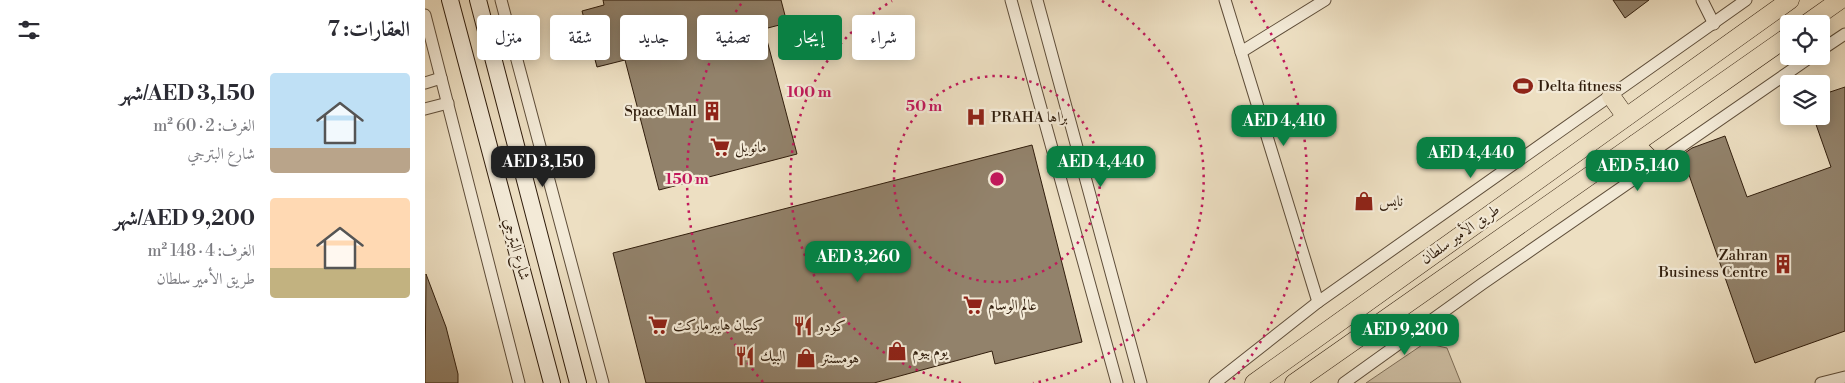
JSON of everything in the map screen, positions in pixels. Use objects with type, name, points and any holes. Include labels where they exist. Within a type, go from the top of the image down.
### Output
[{"type":"main road","name":"شارع البترجي","points":[[450,0],[553,383]]},
{"type":"main road","name":"شارع البترجي","points":[[478,0],[578,383]]},
{"type":"main road","name":"طريق الأمير سلطان","points":[[1254,383],[1367,300],[1790,0]]},
{"type":"main road","points":[[1819,15],[1840,0]]},
{"type":"main road","name":"طريق الأمير سلطان","points":[[1294,383],[1780,42]]},
{"type":"main road","points":[[1611,96],[1625,117]]},
{"type":"main road","points":[[1635,144],[1655,164]]},
{"type":"main road","points":[[1367,300],[1383,321]]},
{"type":"street","points":[[501,0],[603,383]]},
{"type":"street","points":[[1011,0],[1117,383]]},
{"type":"street","points":[[1037,0],[1141,383]]},
{"type":"street","points":[[1225,0],[1318,302]]},
{"type":"street","points":[[1241,52],[1325,0]]},
{"type":"street","points":[[1702,0],[1714,24]]},
{"type":"street","points":[[1215,383],[1318,302],[1746,0]]},
{"type":"street","name":"شارع البترجي","points":[[425,15],[519,383]]},
{"type":"street","points":[[1830,44],[1845,34]]},
{"type":"street","points":[[1344,383],[1482,284],[1799,65]]},
{"type":"street","points":[[425,83],[441,78]]},
{"type":"street","points":[[425,109],[448,103]]},
{"type":"street","points":[[523,173],[545,166]]},
{"type":"street","points":[[1821,383],[1845,376]]},
{"type":"shaded area","points":[[1425,343],[1447,348],[1461,383],[1366,383]]},
{"type":"building","name":"Space Mall","points":[[603,0],[781,0],[785,15],[778,15],[778,25],[768,28],[768,15],[697,15],[697,60],[768,60],[768,44],[797,154],[659,190],[625,60],[597,67],[595,60],[610,60],[610,15],[583,15],[582,11],[604,5]]},
{"type":"building","points":[[1613,0],[1649,0],[1625,18]]},
{"type":"building","name":"Zahran Business Centre","points":[[1845,87],[1845,331],[1755,363],[1682,155],[1692,148],[1725,136],[1747,197],[1831,167],[1816,125],[1830,125],[1830,92]]},
{"type":"building","points":[[1032,145],[1082,342],[995,364],[992,351],[874,383],[646,383],[613,253]]},
{"type":"building","points":[[426,274],[446,327],[458,374],[458,383],[425,383]]},
{"type":"place","name":"Delta fitness","points":[[1523,86]]},
{"type":"place","name":"Space Mall","points":[[712,111]]},
{"type":"place","name":"PRAHA براها","points":[[976,117]]},
{"type":"place","name":"مانويل","points":[[720,147]]},
{"type":"place","name":"نايس","points":[[1364,201]]},
{"type":"place","name":"Zahran Business Centre","points":[[1783,264]]},
{"type":"place","name":"عالم الوسام","points":[[973,305]]},
{"type":"place","name":"كبيان هايبرماركت","points":[[658,325]]},
{"type":"place","name":"كودو","points":[[803,326]]},
{"type":"place","name":"يوم بيوم","points":[[897,351]]},
{"type":"place","name":"البيك","points":[[745,356]]},
{"type":"place","name":"هومسنتر","points":[[806,358]]}]
